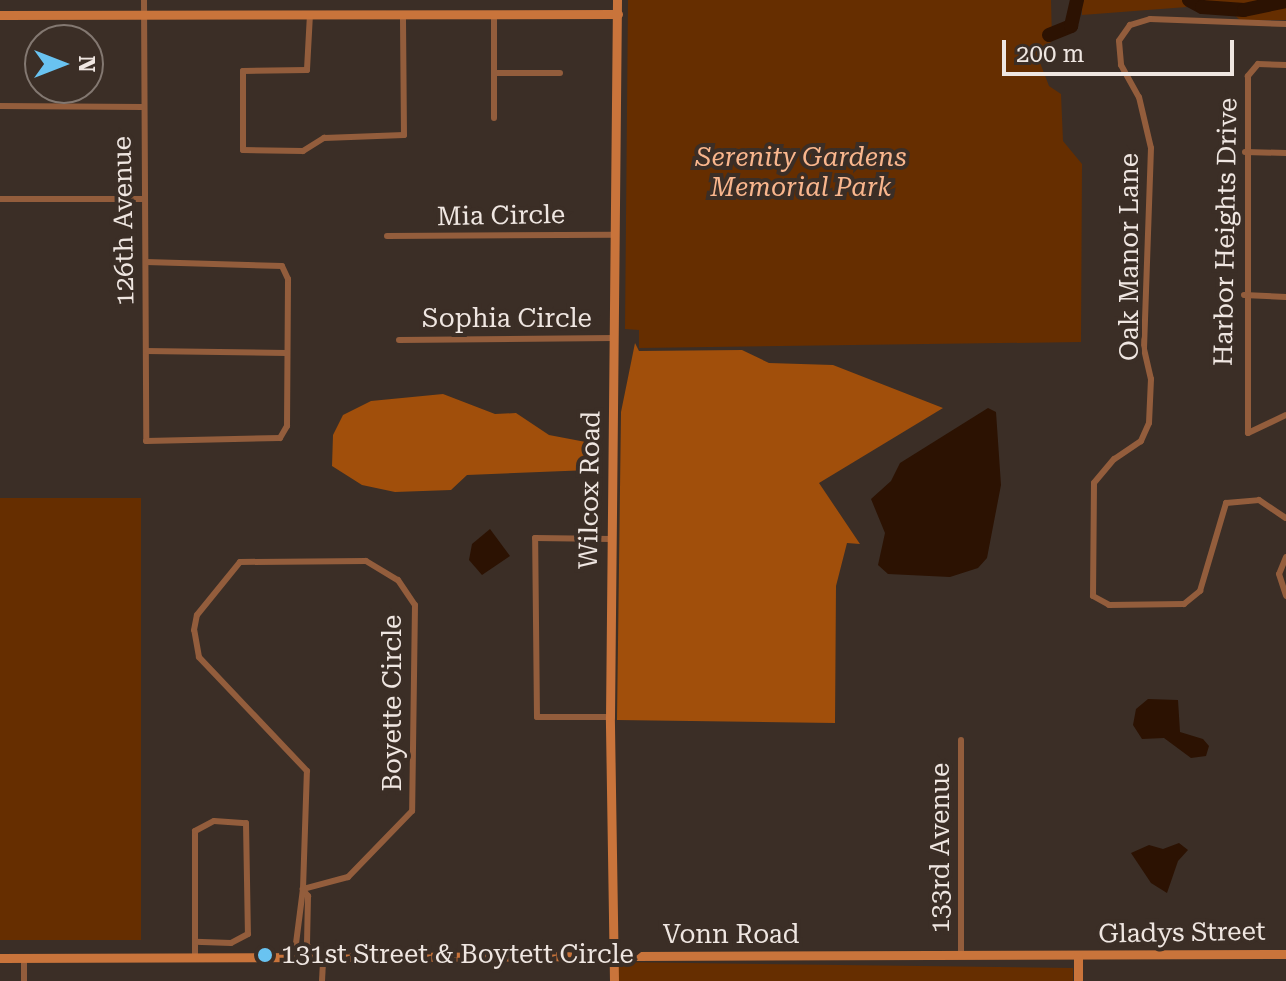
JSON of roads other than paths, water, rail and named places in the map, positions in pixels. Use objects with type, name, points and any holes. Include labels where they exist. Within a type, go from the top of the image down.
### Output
[{"type":"street","name":"126th Avenue","points":[[144,0],[142,199],[146,262],[146,441],[280,438],[287,426],[286,353]]},
{"type":"street","name":"Wilcox Road","points":[[614,981],[610,717],[617,0]]},
{"type":"street","points":[[310,14],[307,70],[243,71],[243,150],[303,151],[324,138],[404,135],[403,14]]},
{"type":"street","points":[[494,14],[494,118]]},
{"type":"street","points":[[0,15],[618,14]]},
{"type":"street","name":"Oak Manor Lane","points":[[1286,24],[1150,19],[1130,25],[1119,41],[1121,65],[1139,97],[1151,148],[1144,349],[1151,379],[1149,423],[1141,441],[1114,459],[1094,483],[1093,596],[1109,605],[1184,604],[1200,591],[1226,503],[1259,500],[1286,518]]},
{"type":"street","name":"Harbor Heights Drive","points":[[1286,65],[1249,70],[1244,295],[1248,433],[1286,415]]},
{"type":"street","points":[[494,73],[560,73]]},
{"type":"street","points":[[0,106],[143,107]]},
{"type":"street","points":[[1245,152],[1286,153]]},
{"type":"street","points":[[0,199],[142,199]]},
{"type":"street","name":"Mia Circle","points":[[387,236],[616,235]]},
{"type":"street","points":[[146,262],[282,266],[288,279],[286,353],[146,351]]},
{"type":"street","points":[[1244,295],[1286,297]]},
{"type":"street","name":"Sophia Circle","points":[[399,340],[614,338]]},
{"type":"street","points":[[610,717],[537,717],[535,538],[611,539]]},
{"type":"street","points":[[1286,557],[1279,574],[1286,596]]},
{"type":"street","name":"Boyette Circle","points":[[294,959],[303,889],[307,771],[199,657],[194,630],[197,615],[240,562],[366,561],[398,580],[415,605],[412,811],[348,877],[303,889]]},
{"type":"street","name":"133rd Avenue","points":[[961,740],[961,956]]},
{"type":"street","points":[[195,942],[231,943],[248,934],[246,823],[214,821],[195,831],[195,942],[195,958]]},
{"type":"street","name":"Boyette Circle","points":[[303,889],[308,896],[307,944],[318,959],[322,981]]},
{"type":"street","name":"Gladys Street","points":[[1078,956],[1286,954]]},
{"type":"street","points":[[1078,956],[1078,981]]},
{"type":"street","name":"Vonn Road","points":[[0,958],[1078,956]]},
{"type":"street","points":[[24,959],[24,981]]},
{"type":"waterway","points":[[1049,35],[1071,26],[1077,0]]},
{"type":"waterway","points":[[1189,0],[1202,7],[1244,10],[1286,1]]},
{"type":"place","name":"131st Street & Boytett Circle","points":[[265,955]]},
{"type":"park label","name":"Serenity Gardens Memorial Park","points":[[801,173]]}]
